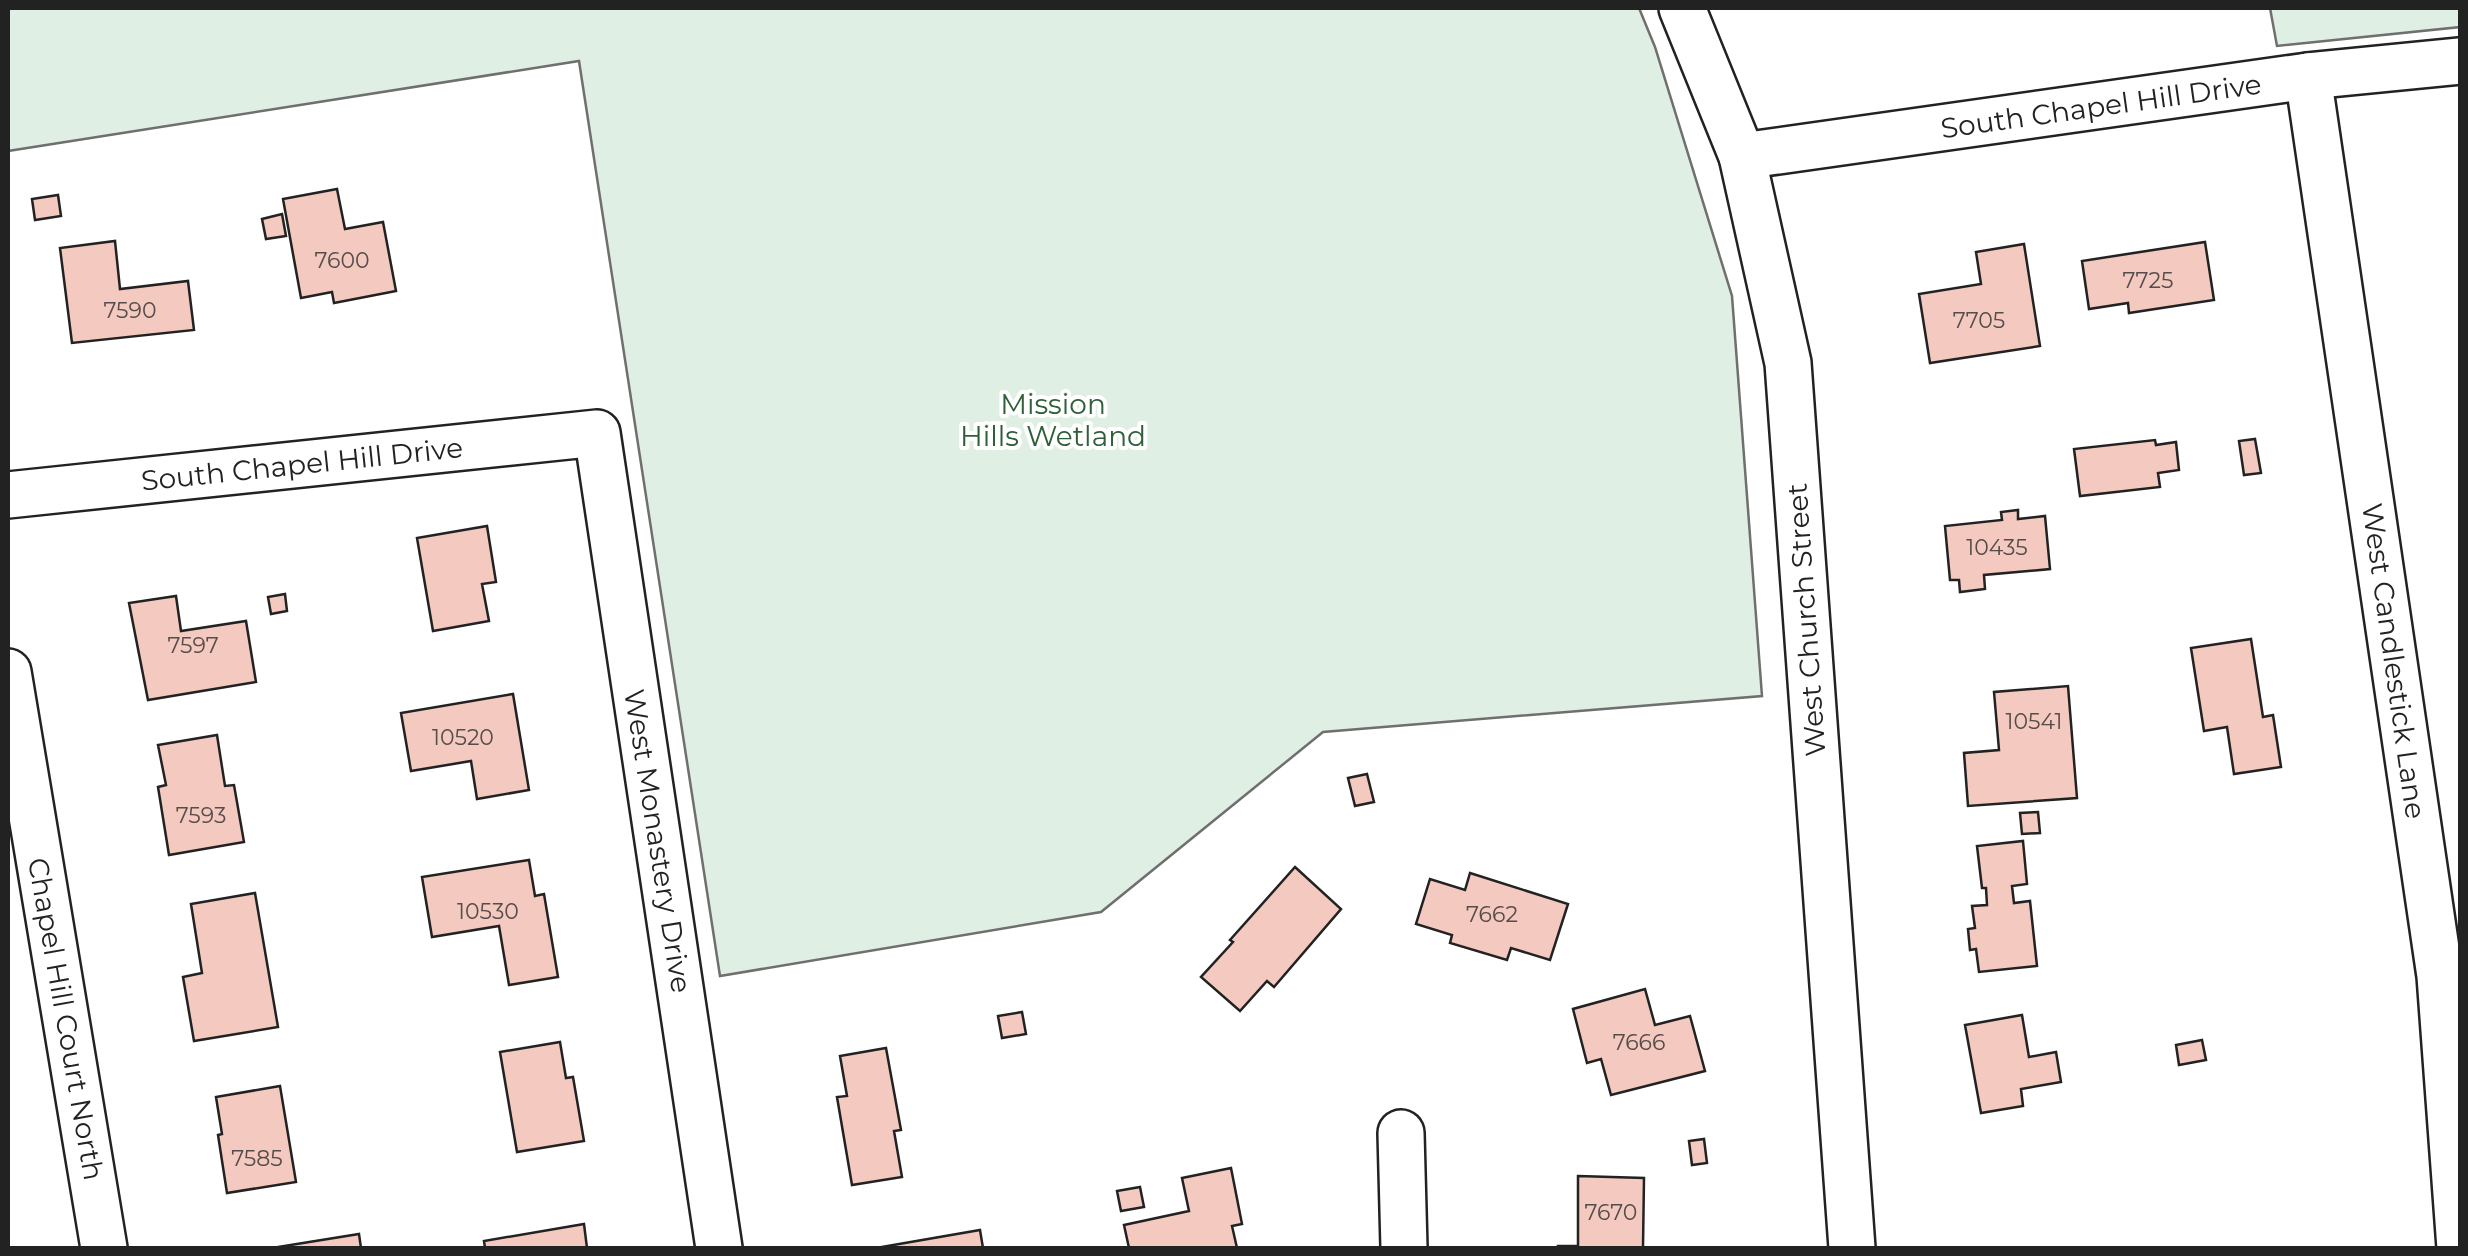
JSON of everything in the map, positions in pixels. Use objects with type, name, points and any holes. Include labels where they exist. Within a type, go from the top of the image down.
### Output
[{"type":"street","name":"West Church Street","points":[[1682,8],[1742,156],[1788,363],[1852,1248]]},
{"type":"street","name":"South Chapel Hill Drive","points":[[1742,156],[2308,76],[2460,61]]},
{"type":"street","name":"West Candlestick Lane","points":[[2308,76],[2440,976],[2460,1248]]},
{"type":"street","name":"South Chapel Hill Drive","points":[[8,495],[597,433]]},
{"type":"street","name":"West Monastery Drive","points":[[597,433],[720,1248]]},
{"type":"street","name":"Chapel Hill Court North","points":[[8,672],[104,1248]]},
{"type":"street","points":[[1402,1133],[1404,1248]]},
{"type":"green space","name":"Mission Hills Wetland","points":[[8,8],[1639,8],[1655,47],[1732,296],[1762,696],[1323,732],[1101,912],[720,976],[579,61],[8,151]]},
{"type":"green space","points":[[2270,8],[2460,8],[2460,27],[2277,46]]},
{"type":"building","points":[[337,189],[345,229],[383,222],[396,291],[334,303],[332,292],[301,298],[283,199]]},
{"type":"building","points":[[58,195],[61,216],[35,220],[32,199]]},
{"type":"building","points":[[282,214],[286,236],[266,239],[262,219]]},
{"type":"building","points":[[115,241],[120,289],[188,281],[194,330],[72,343],[60,248]]},
{"type":"building","points":[[2205,242],[2214,300],[2129,313],[2128,303],[2089,309],[2082,261]]},
{"type":"building","points":[[2024,244],[2040,346],[1930,363],[1919,294],[1981,284],[1976,252]]},
{"type":"building","points":[[2255,439],[2261,473],[2244,475],[2239,441]]},
{"type":"building","points":[[2155,440],[2156,445],[2176,442],[2179,470],[2158,473],[2160,487],[2080,496],[2074,449]]},
{"type":"building","points":[[2018,510],[2018,519],[2045,516],[2050,569],[1984,575],[1985,589],[1960,592],[1959,580],[1950,580],[1945,526],[2002,520],[2001,512]]},
{"type":"building","points":[[487,526],[496,582],[482,584],[489,621],[433,631],[417,538]]},
{"type":"building","points":[[285,594],[287,611],[271,614],[268,597]]},
{"type":"building","points":[[176,596],[181,631],[246,621],[256,682],[148,700],[129,603]]},
{"type":"building","points":[[2251,639],[2263,717],[2273,715],[2281,767],[2234,774],[2227,727],[2204,731],[2191,648]]},
{"type":"building","points":[[2068,686],[2077,798],[1968,806],[1964,753],[1999,750],[1994,692]]},
{"type":"building","points":[[513,694],[529,790],[477,799],[471,761],[411,771],[401,713]]},
{"type":"building","points":[[217,735],[225,786],[234,785],[244,842],[169,855],[158,787],[166,785],[158,745]]},
{"type":"building","points":[[1367,774],[1374,802],[1355,806],[1348,778]]},
{"type":"building","points":[[2038,812],[2040,833],[2022,834],[2020,813]]},
{"type":"building","points":[[2023,841],[2027,884],[2012,886],[2014,903],[2030,901],[2037,966],[1979,972],[1976,949],[1970,950],[1968,929],[1975,928],[1972,906],[1987,905],[1977,846]]},
{"type":"building","points":[[529,860],[535,896],[544,894],[558,977],[509,985],[499,926],[432,937],[422,877]]},
{"type":"building","points":[[1295,867],[1341,909],[1274,987],[1267,981],[1240,1011],[1201,977]]},
{"type":"building","points":[[1470,873],[1568,904],[1550,960],[1511,948],[1507,960],[1450,943],[1452,935],[1416,924],[1430,879],[1465,890]]},
{"type":"building","points":[[255,893],[278,1027],[194,1041],[183,977],[202,973],[191,904]]},
{"type":"building","points":[[1645,989],[1655,1025],[1690,1016],[1705,1071],[1611,1095],[1601,1059],[1587,1063],[1573,1009]]},
{"type":"building","points":[[1022,1012],[1026,1034],[1002,1038],[998,1016]]},
{"type":"building","points":[[2022,1015],[2029,1057],[2056,1052],[2061,1082],[2021,1089],[2023,1106],[1981,1113],[1965,1025]]},
{"type":"building","points":[[2202,1040],[2206,1060],[2179,1065],[2176,1045]]},
{"type":"building","points":[[560,1042],[566,1078],[573,1077],[584,1141],[517,1152],[500,1052]]},
{"type":"building","points":[[886,1048],[901,1130],[894,1131],[902,1177],[852,1185],[837,1097],[847,1096],[840,1056]]},
{"type":"building","points":[[280,1086],[296,1182],[227,1193],[216,1097]]},
{"type":"building","points":[[1704,1139],[1707,1163],[1692,1165],[1689,1141]]},
{"type":"building","points":[[1231,1168],[1242,1224],[1232,1226],[1237,1248],[1129,1248],[1124,1225],[1189,1211],[1182,1178]]},
{"type":"building","points":[[1578,1176],[1644,1178],[1643,1248],[1558,1248],[1578,1246]]},
{"type":"building","points":[[1140,1187],[1144,1207],[1121,1211],[1117,1191]]},
{"type":"building","points":[[584,1224],[587,1248],[485,1248],[484,1241]]},
{"type":"building","points":[[980,1230],[983,1248],[876,1248]]},
{"type":"building","points":[[359,1234],[361,1248],[272,1248]]}]
